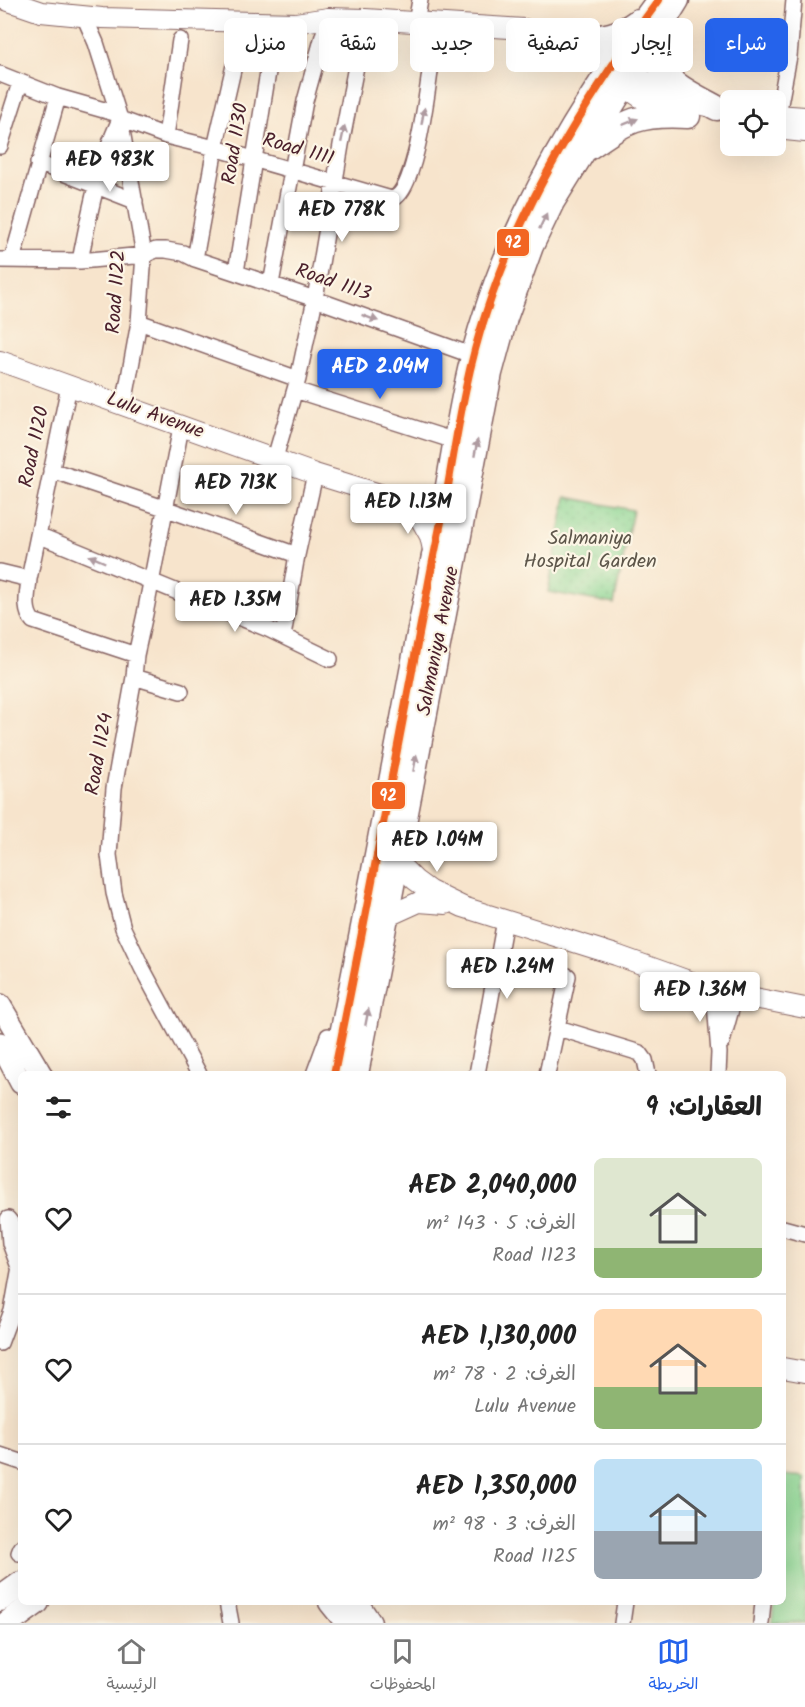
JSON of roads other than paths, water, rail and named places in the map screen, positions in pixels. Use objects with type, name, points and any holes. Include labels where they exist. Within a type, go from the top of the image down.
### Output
[{"type":"main road","points":[[600,38],[611,37],[627,29],[659,0]]},
{"type":"main road","name":"Salmaniya Avenue","points":[[357,1071],[497,344],[531,246],[659,0]]},
{"type":"main road","name":"Salmaniya Avenue","points":[[666,18],[677,0]]},
{"type":"main road","points":[[664,72],[669,79],[720,110]]},
{"type":"main road","name":"Salmaniya Avenue","points":[[335,1071],[379,853],[455,441],[486,313],[537,191],[623,73]]},
{"type":"main road","points":[[581,153],[628,121],[650,115],[688,116]]},
{"type":"main road","points":[[0,1005],[38,1071]]},
{"type":"main road","points":[[0,1043],[18,1077]]},
{"type":"main road","points":[[0,1599],[18,1586]]},
{"type":"main road","points":[[8,1623],[33,1605]]},
{"type":"main road","points":[[321,1605],[330,1623]]},
{"type":"main road","points":[[333,1605],[348,1623]]},
{"type":"main road","points":[[357,1605],[369,1623]]},
{"type":"street","points":[[6,0],[41,12],[93,17],[224,21]]},
{"type":"street","points":[[417,18],[420,0]]},
{"type":"street","points":[[786,123],[790,91],[789,56],[794,0]]},
{"type":"street","name":"Road 1122","points":[[93,17],[96,43],[119,117],[144,255],[139,322],[124,405]]},
{"type":"street","points":[[166,136],[180,40]]},
{"type":"street","points":[[271,284],[304,101],[319,49]]},
{"type":"street","points":[[600,56],[623,73],[676,98],[720,112]]},
{"type":"street","points":[[195,259],[215,148],[232,72]]},
{"type":"street","name":"Road 1130","points":[[236,272],[268,72]]},
{"type":"street","points":[[275,458],[296,385],[315,299],[355,72]]},
{"type":"street","name":"Road 1111","points":[[0,74],[166,136],[391,199],[401,194],[411,173],[429,72]]},
{"type":"street","points":[[623,73],[649,102],[688,116],[720,114]]},
{"type":"street","points":[[0,146],[20,82]]},
{"type":"street","points":[[6,260],[58,97]]},
{"type":"street","points":[[80,261],[95,184],[119,117]]},
{"type":"street","points":[[38,163],[135,201]]},
{"type":"street","name":"Road 1113","points":[[6,260],[80,261],[144,255],[156,250],[183,252],[195,259],[474,356]]},
{"type":"street","points":[[139,322],[296,385],[455,441]]},
{"type":"street","name":"Lulu Avenue","points":[[0,362],[315,474],[412,504]]},
{"type":"street","name":"Road 1120","points":[[69,386],[29,579],[26,609],[33,621],[136,655]]},
{"type":"street","name":"Road 1124","points":[[181,427],[136,655],[115,778],[110,855],[114,893],[123,928],[197,1071]]},
{"type":"street","points":[[51,470],[297,555]]},
{"type":"street","points":[[283,636],[297,555],[315,474]]},
{"type":"street","points":[[434,554],[430,536],[412,504],[432,501],[439,497],[448,486]]},
{"type":"street","points":[[38,535],[283,636],[330,659]]},
{"type":"street","points":[[0,572],[29,579]]},
{"type":"street","points":[[134,677],[181,691]]},
{"type":"street","points":[[396,861],[430,891],[463,907]]},
{"type":"street","points":[[386,917],[419,902],[430,901],[463,907],[616,955],[714,990],[805,1008]]},
{"type":"street","points":[[478,1071],[505,920]]},
{"type":"street","points":[[548,1071],[568,976]]},
{"type":"street","points":[[714,990],[718,1071]]},
{"type":"street","points":[[719,1053],[735,995]]},
{"type":"street","points":[[558,1028],[640,1053],[645,1060],[647,1071]]},
{"type":"street","points":[[315,1071],[328,1036]]},
{"type":"street","points":[[12,1219],[10,1243],[18,1260]]},
{"type":"street","points":[[786,1229],[805,1234]]},
{"type":"street","points":[[0,1343],[17,1308]]},
{"type":"street","points":[[786,1369],[805,1372]]},
{"type":"street","points":[[0,1455],[18,1461]]},
{"type":"street","points":[[228,1605],[231,1623]]},
{"type":"street","points":[[622,1623],[625,1605]]},
{"type":"street","points":[[761,1623],[763,1605]]},
{"type":"park label","name":"Salmaniya Hospital Garden","points":[[590,550]]}]
